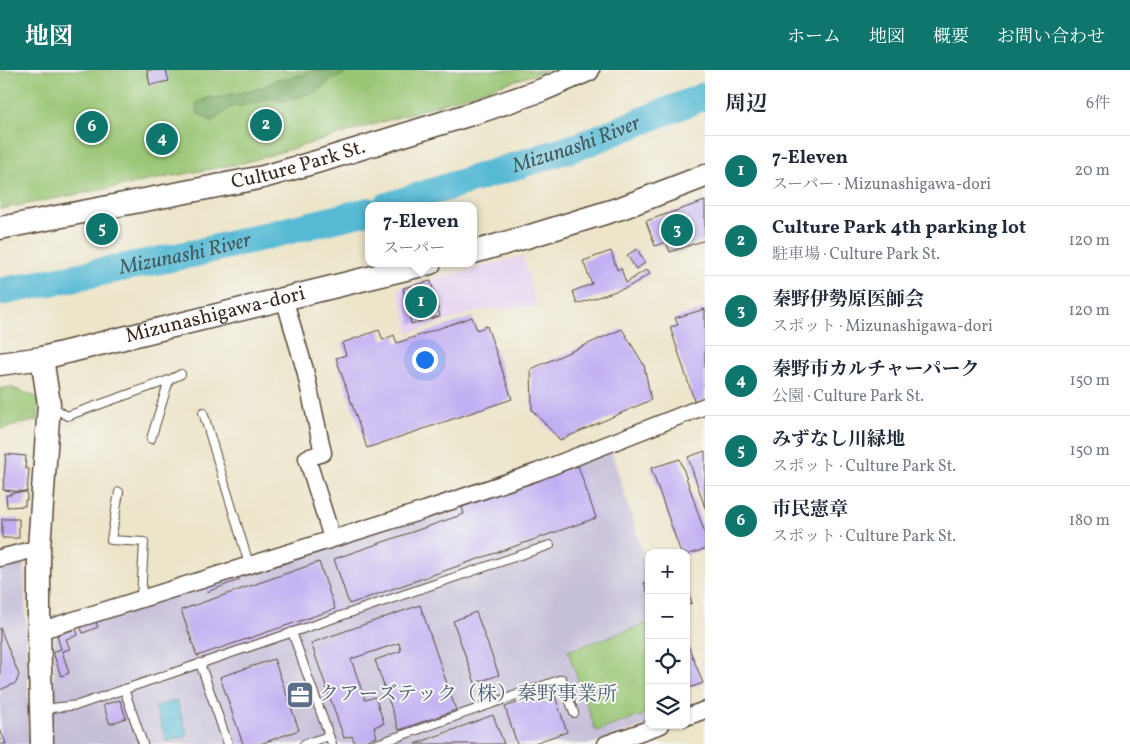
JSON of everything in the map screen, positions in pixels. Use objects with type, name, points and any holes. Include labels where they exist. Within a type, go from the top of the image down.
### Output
[{"type":"street","name":"Culture Park St.","points":[[0,228],[263,177],[484,110],[542,90],[588,70]]},
{"type":"street","points":[[477,251],[621,208],[705,176]]},
{"type":"street","name":"Mizunashigawa-dori","points":[[0,364],[42,358],[413,267]]},
{"type":"street","points":[[284,298],[305,370],[323,453],[308,458],[332,538]]},
{"type":"street","points":[[42,358],[49,404],[39,548],[42,744]]},
{"type":"street","points":[[39,631],[425,510],[537,472],[705,406]]},
{"type":"street","points":[[0,558],[39,548]]},
{"type":"street","points":[[690,716],[705,710]]},
{"type":"street","points":[[606,744],[649,729]]},
{"type":"lane","points":[[49,404],[67,416],[181,374]]},
{"type":"lane","points":[[151,439],[169,380]]},
{"type":"lane","points":[[203,412],[249,564]]},
{"type":"lane","points":[[119,492],[111,540],[144,542],[141,598]]},
{"type":"lane","points":[[41,709],[78,705],[550,545]]},
{"type":"lane","points":[[292,632],[332,744]]},
{"type":"lane","points":[[200,663],[228,744]]},
{"type":"lane","points":[[377,744],[562,679],[574,713]]},
{"type":"lane","points":[[124,689],[143,744]]},
{"type":"lane","points":[[304,744],[329,736]]},
{"type":"shaded area","points":[[523,256],[537,307],[484,309],[409,333],[398,289]]},
{"type":"shaded area","points":[[611,450],[645,560],[645,725],[590,744],[52,744],[55,635]]},
{"type":"shaded area","points":[[24,563],[29,744],[0,744],[0,569]]},
{"type":"green space","points":[[0,70],[548,70],[247,162],[0,209]]},
{"type":"green space","points":[[312,70],[322,72],[329,70],[352,70],[330,81],[319,90],[284,101],[271,99],[235,106],[211,121],[197,113],[196,104],[209,97],[215,98],[257,89],[277,79],[289,79]]},
{"type":"green space","points":[[10,387],[39,398],[38,420],[0,429],[0,389]]},
{"type":"green space","points":[[645,624],[645,714],[596,731],[568,651]]},
{"type":"water","points":[[176,700],[188,735],[167,742],[155,707]]},
{"type":"building","points":[[147,70],[166,70],[169,81],[150,85]]},
{"type":"building","points":[[705,201],[705,240],[670,252],[666,242],[655,246],[646,221]]},
{"type":"building","points":[[637,249],[645,263],[636,269],[627,255]]},
{"type":"building","points":[[611,251],[617,270],[621,268],[626,283],[647,269],[650,274],[628,287],[577,304],[573,291],[592,284],[583,261]]},
{"type":"building","points":[[431,281],[440,316],[411,324],[403,288]]},
{"type":"building","points":[[705,309],[705,400],[695,403],[670,327],[678,325],[675,318]]},
{"type":"building","points":[[472,317],[477,330],[487,326],[512,399],[367,448],[336,358],[346,355],[342,343],[379,330],[383,340],[394,335],[397,343]]},
{"type":"building","points":[[622,329],[644,365],[651,400],[560,440],[532,410],[531,369]]},
{"type":"building","points":[[705,451],[705,508],[688,457]]},
{"type":"building","points":[[6,454],[26,456],[25,468],[29,469],[27,492],[3,490]]},
{"type":"building","points":[[680,459],[705,534],[705,549],[690,554],[690,549],[680,549],[651,468]]},
{"type":"building","points":[[578,466],[596,518],[349,604],[334,559],[464,514],[462,507]]},
{"type":"building","points":[[27,492],[25,506],[7,507],[6,495]]},
{"type":"building","points":[[2,519],[19,519],[19,538],[2,538]]},
{"type":"building","points":[[319,562],[335,609],[197,656],[181,610]]},
{"type":"building","points":[[237,574],[239,580],[207,592],[205,586]]},
{"type":"building","points":[[420,605],[456,710],[399,730],[375,660],[401,651],[399,643],[351,659],[365,700],[375,697],[384,723],[374,727],[377,737],[355,744],[352,736],[344,738],[311,643]]},
{"type":"building","points":[[476,612],[499,675],[475,683],[453,621]]},
{"type":"building","points":[[95,620],[98,627],[83,633],[80,626]]},
{"type":"building","points":[[0,628],[19,675],[16,683],[0,690]]},
{"type":"building","points":[[76,629],[78,635],[66,639],[70,649],[62,651],[69,673],[61,676],[53,652],[61,649],[57,635]]},
{"type":"building","points":[[690,650],[703,683],[690,688]]},
{"type":"building","points":[[274,659],[299,730],[260,744],[243,744],[220,677]]},
{"type":"building","points":[[553,690],[567,732],[531,744],[517,744],[505,707]]},
{"type":"building","points":[[120,700],[126,718],[110,724],[103,705]]},
{"type":"building","points":[[493,715],[504,744],[415,744]]},
{"type":"building","points":[[0,729],[6,744],[0,744]]},
{"type":"waterway","name":"Mizunashi River","points":[[400,202],[579,146],[705,96]]},
{"type":"waterway","name":"Mizunashi River","points":[[0,292],[196,253],[365,212]]},
{"type":"place","name":"Culture Park 4th parking lot","points":[[266,125]]},
{"type":"place","name":"市民憲章","points":[[92,127]]},
{"type":"place","name":"秦野市カルチャーパーク","points":[[162,139]]},
{"type":"place","name":"みずなし川緑地","points":[[102,229]]},
{"type":"place","name":"秦野伊勢原医師会","points":[[677,230]]},
{"type":"place","name":"7-Eleven","points":[[421,302]]},
{"type":"place","name":"クアーズテック（株）秦野事業所","points":[[300,695]]}]
